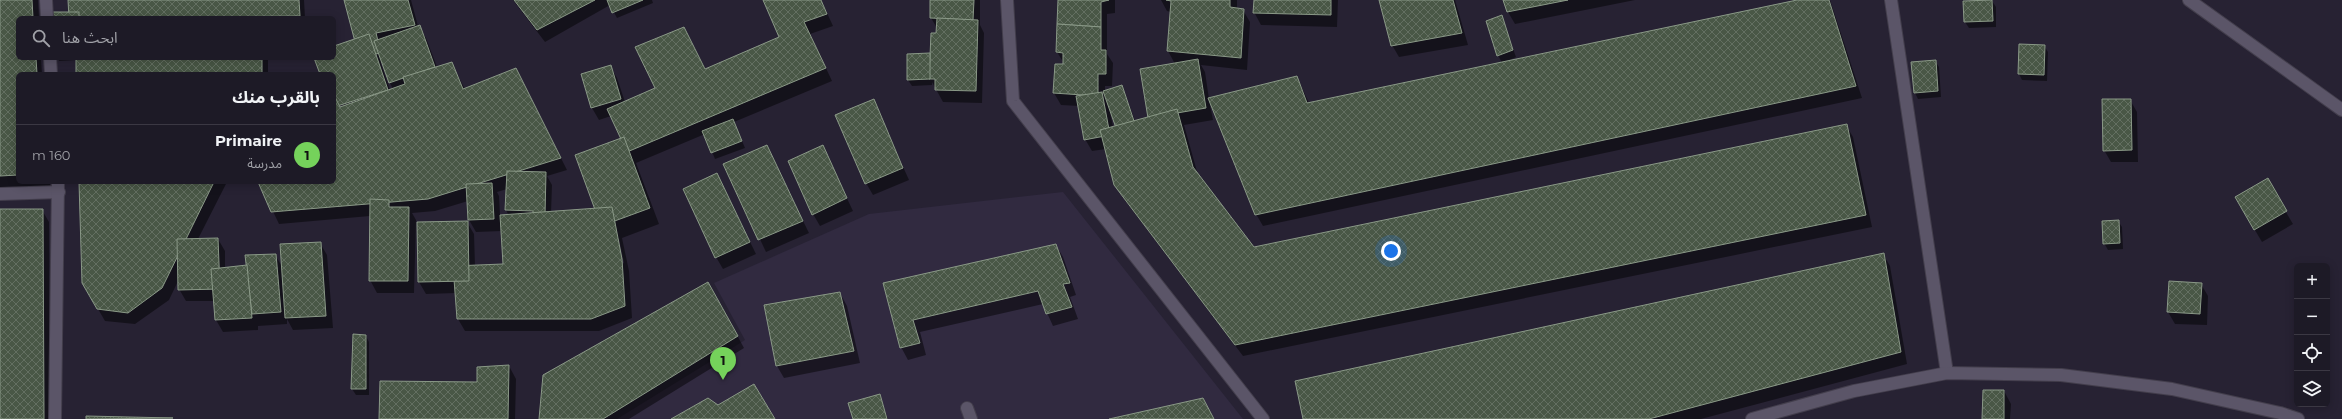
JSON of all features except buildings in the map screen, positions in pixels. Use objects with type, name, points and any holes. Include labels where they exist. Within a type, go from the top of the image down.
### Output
[{"type":"street","points":[[46,0],[47,16]]},
{"type":"street","points":[[1007,0],[1013,101],[1263,419]]},
{"type":"street","points":[[1891,0],[1947,373]]},
{"type":"street","points":[[2189,0],[2342,110]]},
{"type":"street","points":[[50,60],[51,72]]},
{"type":"street","points":[[0,194],[58,187],[55,419]]},
{"type":"street","points":[[1752,419],[1854,391],[1947,373],[2061,375],[2172,389],[2280,413],[2298,419]]},
{"type":"shaded area","points":[[1063,192],[1243,419],[617,419],[745,340],[714,283],[869,214]]},
{"type":"place","name":"Primaire","points":[[723,380]]}]
